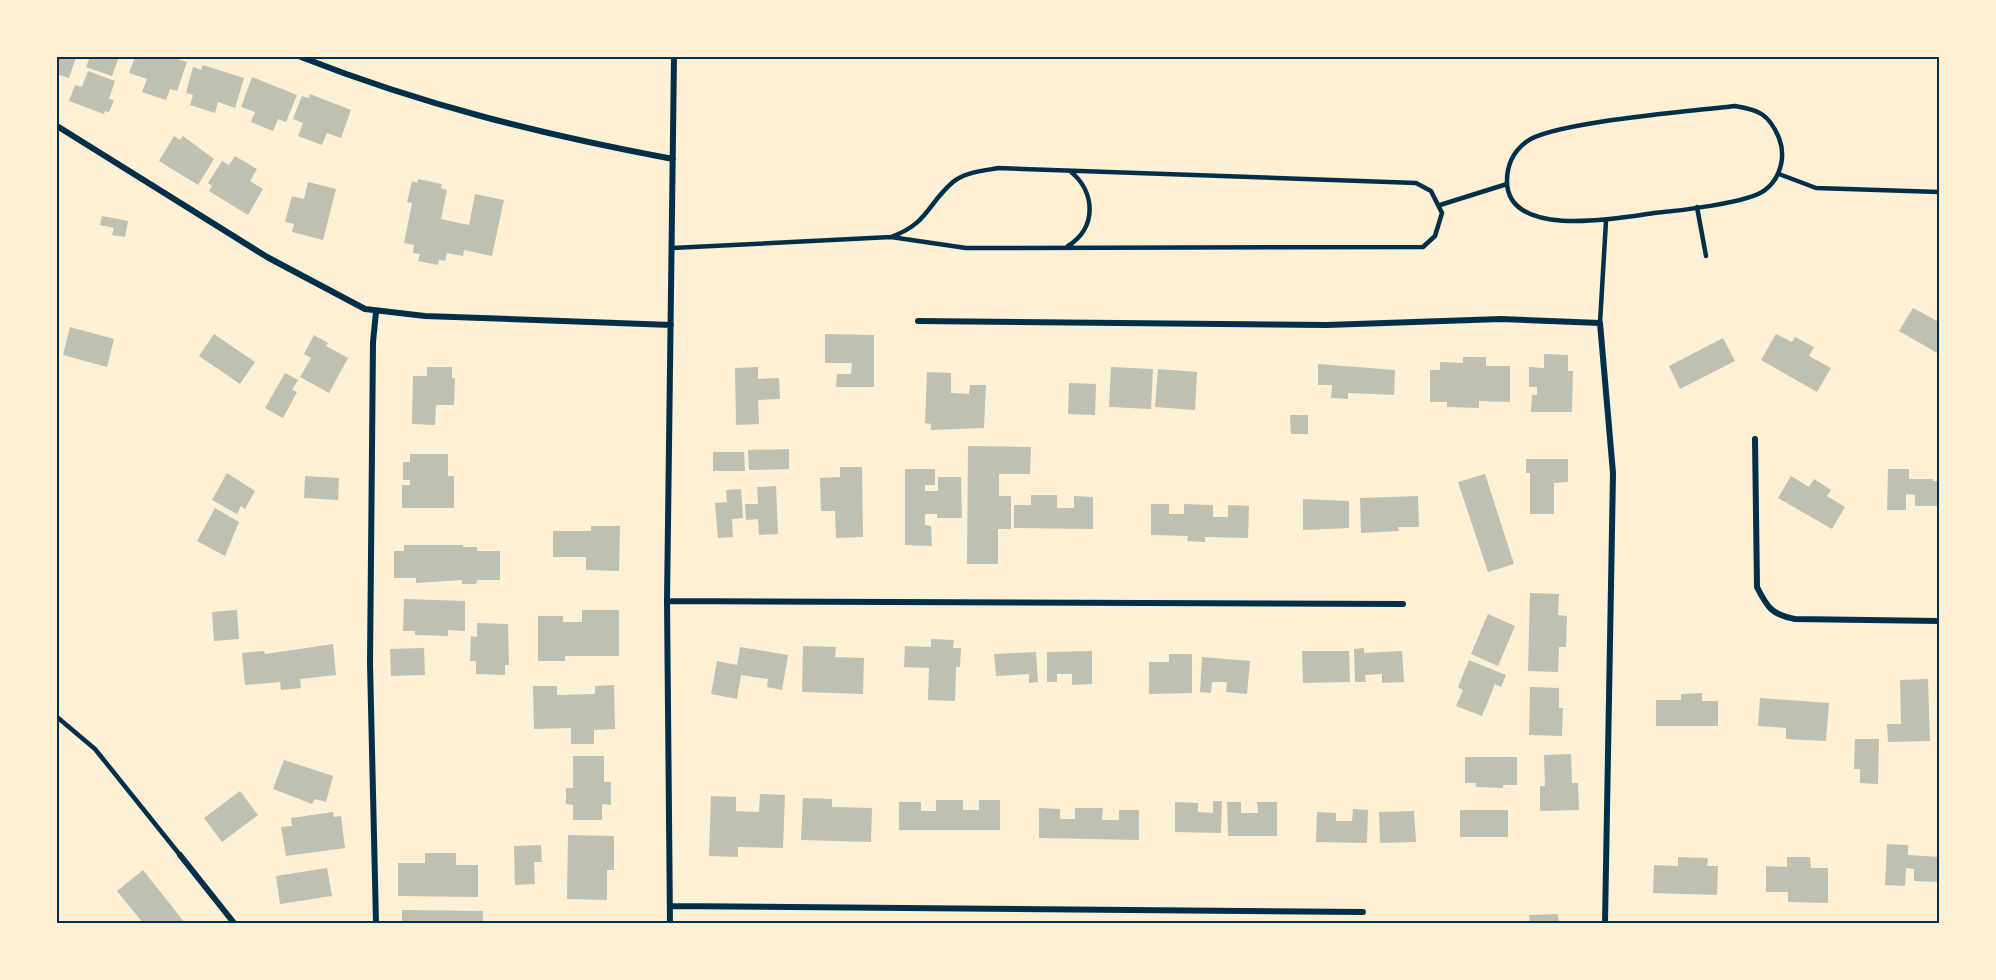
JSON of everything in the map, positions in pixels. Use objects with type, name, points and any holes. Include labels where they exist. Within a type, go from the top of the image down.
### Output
[{"type":"street","points":[[301,57],[367,83],[493,122],[673,159]]},
{"type":"street","points":[[670,923],[667,601],[674,57]]},
{"type":"street","points":[[57,126],[267,257],[348,301],[376,312],[425,316],[671,325]]},
{"type":"street","points":[[376,312],[370,663],[376,923]]},
{"type":"street","points":[[918,321],[1292,325],[1501,319],[1600,323],[1613,473],[1605,923]]},
{"type":"street","points":[[1755,439],[1756,587],[1765,604],[1779,616],[1795,618],[1939,621]]},
{"type":"street","points":[[667,601],[1402,604]]},
{"type":"street","points":[[180,855],[234,923]]},
{"type":"street","points":[[670,906],[1362,912]]},
{"type":"lane","points":[[1735,106],[1759,110],[1775,127],[1783,147],[1779,174],[1764,191],[1697,207],[1606,221],[1540,218],[1515,204],[1507,184],[1509,163],[1526,141],[1560,129],[1735,106]]},
{"type":"lane","points":[[672,248],[891,237],[966,248],[1423,247],[1439,229],[1440,205],[1431,191],[1416,183],[998,168],[972,172],[954,182],[923,220],[909,231],[891,237]]},
{"type":"lane","points":[[1066,247],[1080,236],[1090,212],[1088,193],[1078,177],[1070,171]]},
{"type":"lane","points":[[1779,174],[1815,188],[1939,192]]},
{"type":"lane","points":[[1440,205],[1507,184]]},
{"type":"lane","points":[[1697,207],[1706,256]]},
{"type":"lane","points":[[1600,323],[1606,221]]},
{"type":"lane","points":[[57,717],[95,749],[180,855]]},
{"type":"building","points":[[57,57],[76,57],[69,78],[57,74]]},
{"type":"building","points":[[90,57],[119,57],[112,76],[86,67]]},
{"type":"building","points":[[135,57],[171,57],[187,62],[177,91],[170,89],[166,100],[142,92],[147,79],[129,73]]},
{"type":"building","points":[[203,65],[244,78],[235,108],[218,102],[215,113],[190,105],[193,95],[186,93],[193,67],[201,70]]},
{"type":"building","points":[[88,71],[115,81],[109,99],[114,100],[109,112],[105,111],[104,114],[69,101],[75,85],[82,87]]},
{"type":"building","points":[[252,77],[297,95],[286,122],[278,119],[273,131],[251,122],[255,112],[241,107]]},
{"type":"building","points":[[310,94],[351,110],[341,138],[327,133],[322,145],[298,136],[303,123],[293,119],[302,96],[309,98]]},
{"type":"building","points":[[174,136],[180,140],[183,136],[214,159],[198,185],[159,161]]},
{"type":"building","points":[[235,156],[257,169],[250,181],[263,189],[248,215],[209,191],[212,186],[208,183],[222,161],[229,165]]},
{"type":"building","points":[[418,179],[442,184],[441,188],[447,190],[441,219],[469,225],[475,194],[504,200],[492,256],[464,250],[463,256],[447,253],[445,261],[439,260],[438,265],[418,261],[420,254],[413,253],[414,245],[404,243],[412,203],[407,202],[412,181],[417,183]]},
{"type":"building","points":[[308,182],[336,189],[323,240],[292,232],[294,224],[285,222],[292,196],[304,199]]},
{"type":"building","points":[[102,216],[128,221],[125,237],[112,235],[114,228],[100,225]]},
{"type":"building","points":[[1913,308],[1939,322],[1939,354],[1899,331]]},
{"type":"building","points":[[70,327],[114,339],[107,367],[63,355]]},
{"type":"building","points":[[214,334],[255,362],[240,384],[199,356]]},
{"type":"building","points":[[825,334],[874,335],[874,387],[836,387],[837,374],[851,374],[852,363],[825,363]]},
{"type":"building","points":[[1776,334],[1792,342],[1795,337],[1814,347],[1809,356],[1831,368],[1817,392],[1761,360]]},
{"type":"building","points":[[314,335],[328,343],[326,346],[348,358],[329,393],[300,377],[311,358],[304,354]]},
{"type":"building","points":[[1723,338],[1735,361],[1680,389],[1669,366]]},
{"type":"building","points":[[1544,354],[1568,355],[1568,371],[1573,371],[1572,412],[1531,412],[1532,395],[1537,395],[1537,387],[1529,387],[1529,367],[1544,368]]},
{"type":"building","points":[[1463,357],[1486,357],[1486,366],[1510,366],[1510,402],[1479,401],[1479,408],[1447,407],[1447,402],[1430,402],[1430,370],[1440,370],[1440,362],[1463,363]]},
{"type":"building","points":[[1318,364],[1395,370],[1394,395],[1348,393],[1348,399],[1331,398],[1332,385],[1318,385]]},
{"type":"building","points":[[427,367],[452,367],[452,378],[455,378],[454,405],[436,405],[435,425],[412,424],[413,376],[427,376]]},
{"type":"building","points":[[758,367],[758,379],[779,378],[780,399],[758,400],[759,424],[736,425],[735,368]]},
{"type":"building","points":[[1111,367],[1153,369],[1151,409],[1109,407]]},
{"type":"building","points":[[1158,369],[1197,372],[1195,410],[1155,407]]},
{"type":"building","points":[[927,372],[951,373],[951,393],[969,394],[970,385],[986,385],[984,428],[931,430],[931,424],[925,423]]},
{"type":"building","points":[[285,373],[298,380],[292,390],[297,392],[283,418],[265,408]]},
{"type":"building","points":[[1069,383],[1096,384],[1095,415],[1068,414]]},
{"type":"building","points":[[1290,415],[1308,415],[1308,434],[1291,434]]},
{"type":"building","points":[[968,446],[1031,447],[1030,474],[999,474],[999,496],[1011,496],[1011,529],[998,529],[998,564],[967,564]]},
{"type":"building","points":[[789,449],[789,469],[749,470],[748,450]]},
{"type":"building","points":[[713,452],[744,452],[745,471],[713,471]]},
{"type":"building","points":[[410,454],[448,454],[448,476],[454,476],[454,508],[402,508],[402,485],[410,485],[410,480],[403,480],[403,462],[410,462]]},
{"type":"building","points":[[1526,459],[1568,459],[1568,482],[1554,483],[1554,514],[1530,514],[1530,473],[1526,473]]},
{"type":"building","points":[[840,467],[862,467],[863,537],[836,538],[835,511],[821,511],[820,478],[840,477]]},
{"type":"building","points":[[905,469],[935,469],[935,485],[925,485],[925,491],[938,491],[938,477],[961,477],[962,518],[937,518],[937,514],[925,514],[925,525],[931,526],[932,546],[905,545]]},
{"type":"building","points":[[1888,469],[1909,469],[1909,479],[1939,481],[1939,506],[1915,506],[1915,495],[1906,494],[1906,510],[1887,510]]},
{"type":"building","points":[[227,473],[255,491],[245,509],[241,506],[237,514],[212,500]]},
{"type":"building","points":[[1485,474],[1514,564],[1488,572],[1458,482]]},
{"type":"building","points":[[305,476],[339,478],[338,500],[304,498]]},
{"type":"building","points":[[1791,476],[1809,487],[1814,479],[1831,490],[1827,496],[1845,507],[1832,529],[1778,498]]},
{"type":"building","points":[[776,486],[778,534],[759,535],[758,519],[746,520],[745,504],[758,504],[757,487]]},
{"type":"building","points":[[741,489],[743,518],[732,519],[733,537],[718,538],[715,503],[727,502],[726,490]]},
{"type":"building","points":[[1031,495],[1057,495],[1057,508],[1074,508],[1074,496],[1093,497],[1093,529],[1014,528],[1014,505],[1031,505]]},
{"type":"building","points":[[1418,496],[1419,527],[1398,527],[1399,531],[1361,533],[1360,498]]},
{"type":"building","points":[[1303,499],[1349,501],[1349,528],[1303,530]]},
{"type":"building","points":[[1151,504],[1169,504],[1169,514],[1184,514],[1184,504],[1213,505],[1213,517],[1228,517],[1228,505],[1249,506],[1248,538],[1205,537],[1205,542],[1187,541],[1188,536],[1151,535]]},
{"type":"building","points":[[215,508],[239,522],[225,556],[197,541]]},
{"type":"building","points":[[591,526],[620,526],[619,571],[586,570],[586,557],[553,557],[553,531],[591,531]]},
{"type":"building","points":[[404,545],[463,545],[463,547],[477,547],[477,551],[500,551],[500,580],[477,580],[476,584],[462,584],[462,580],[416,583],[416,578],[394,578],[394,551],[404,551]]},
{"type":"building","points":[[1530,593],[1559,594],[1558,615],[1567,616],[1566,647],[1559,647],[1558,672],[1528,671]]},
{"type":"building","points":[[404,599],[465,601],[465,631],[448,630],[448,636],[415,635],[415,631],[403,631]]},
{"type":"building","points":[[237,610],[239,639],[214,641],[212,612]]},
{"type":"building","points":[[582,610],[619,610],[619,656],[565,656],[565,661],[538,661],[538,616],[563,616],[563,622],[582,622]]},
{"type":"building","points":[[1488,614],[1515,626],[1498,666],[1471,654]]},
{"type":"building","points":[[477,623],[508,624],[509,665],[505,665],[505,675],[476,674],[476,661],[470,661],[471,636],[477,637]]},
{"type":"building","points":[[931,639],[954,640],[953,648],[961,648],[960,667],[956,667],[955,701],[928,700],[929,668],[904,667],[905,646],[931,647]]},
{"type":"building","points":[[333,644],[336,675],[300,679],[301,688],[281,690],[280,682],[245,685],[242,653],[264,651],[265,654]]},
{"type":"building","points":[[803,646],[836,647],[835,657],[864,658],[863,694],[802,692]]},
{"type":"building","points":[[740,647],[788,655],[782,690],[767,687],[768,679],[741,675],[737,699],[711,694],[717,661],[737,665]]},
{"type":"building","points":[[424,648],[425,675],[391,676],[390,649]]},
{"type":"building","points":[[1364,648],[1364,653],[1402,651],[1404,682],[1382,683],[1382,674],[1365,675],[1366,682],[1355,682],[1354,649]]},
{"type":"building","points":[[1092,651],[1092,684],[1072,685],[1072,674],[1057,674],[1057,682],[1047,682],[1047,652]]},
{"type":"building","points":[[1302,651],[1349,651],[1350,682],[1303,683]]},
{"type":"building","points":[[1036,652],[1038,682],[1029,683],[1029,674],[996,676],[994,654]]},
{"type":"building","points":[[1169,654],[1192,654],[1192,693],[1149,694],[1149,662],[1169,662]]},
{"type":"building","points":[[1202,657],[1250,661],[1247,694],[1226,692],[1227,682],[1212,682],[1211,693],[1200,692]]},
{"type":"building","points":[[1469,660],[1506,675],[1501,687],[1495,684],[1482,716],[1456,706],[1463,690],[1458,687]]},
{"type":"building","points":[[1928,679],[1930,741],[1888,742],[1887,724],[1901,724],[1900,680]]},
{"type":"building","points":[[614,685],[615,729],[594,730],[594,744],[571,744],[571,728],[534,729],[533,686],[557,686],[557,695],[595,694],[595,686]]},
{"type":"building","points":[[1530,687],[1559,688],[1559,708],[1563,708],[1562,736],[1529,735]]},
{"type":"building","points":[[1702,693],[1702,701],[1718,701],[1718,726],[1656,726],[1656,700],[1681,700],[1681,694]]},
{"type":"building","points":[[1760,698],[1829,703],[1826,741],[1786,739],[1786,728],[1758,726]]},
{"type":"building","points":[[1855,739],[1879,739],[1878,784],[1860,783],[1860,769],[1854,769]]},
{"type":"building","points":[[1571,754],[1572,783],[1578,783],[1579,810],[1540,811],[1540,786],[1545,786],[1544,755]]},
{"type":"building","points":[[573,756],[604,756],[604,782],[611,782],[611,805],[602,804],[602,820],[573,820],[573,805],[566,804],[566,788],[573,788]]},
{"type":"building","points":[[1465,757],[1517,757],[1517,785],[1503,785],[1503,788],[1476,787],[1476,783],[1465,783]]},
{"type":"building","points":[[284,760],[333,776],[326,802],[315,799],[312,804],[273,789]]},
{"type":"building","points":[[240,791],[258,815],[222,842],[204,818]]},
{"type":"building","points":[[760,794],[785,795],[783,848],[738,847],[738,857],[709,856],[711,796],[736,797],[736,811],[759,812]]},
{"type":"building","points":[[803,798],[832,799],[832,807],[872,808],[871,842],[801,840]]},
{"type":"building","points":[[936,800],[963,800],[963,810],[979,810],[979,800],[1000,800],[1000,830],[899,830],[899,802],[921,802],[921,811],[936,811]]},
{"type":"building","points":[[1213,801],[1222,801],[1221,833],[1175,832],[1175,802],[1198,803],[1198,812],[1213,813]]},
{"type":"building","points":[[1227,802],[1241,802],[1241,813],[1258,813],[1257,802],[1277,802],[1277,836],[1228,836]]},
{"type":"building","points":[[1039,808],[1060,809],[1060,819],[1075,819],[1075,808],[1103,808],[1102,820],[1119,820],[1119,810],[1139,810],[1139,840],[1039,838]]},
{"type":"building","points":[[1353,809],[1368,810],[1367,843],[1316,842],[1317,812],[1336,813],[1336,821],[1352,821]]},
{"type":"building","points":[[1460,810],[1508,810],[1508,837],[1460,837]]},
{"type":"building","points":[[1414,811],[1416,842],[1380,843],[1379,812]]},
{"type":"building","points":[[333,812],[334,817],[341,816],[345,848],[286,856],[281,827],[292,826],[291,818]]},
{"type":"building","points":[[568,835],[614,836],[614,870],[607,870],[607,900],[567,899]]},
{"type":"building","points":[[1887,844],[1908,845],[1908,855],[1939,857],[1939,882],[1914,881],[1914,869],[1906,868],[1905,886],[1885,885]]},
{"type":"building","points":[[541,845],[542,862],[534,862],[535,884],[515,885],[514,846]]},
{"type":"building","points":[[425,853],[456,853],[456,865],[478,865],[478,897],[398,896],[398,863],[425,863]]},
{"type":"building","points":[[1678,857],[1708,858],[1707,866],[1718,866],[1717,895],[1653,893],[1654,865],[1678,866]]},
{"type":"building","points":[[1787,857],[1810,857],[1811,868],[1828,868],[1828,903],[1788,902],[1788,892],[1766,892],[1766,866],[1787,867]]},
{"type":"building","points":[[327,868],[332,896],[280,904],[276,876]]},
{"type":"building","points":[[143,870],[185,923],[143,923],[117,891]]},
{"type":"building","points":[[402,910],[483,911],[483,923],[402,923]]},
{"type":"building","points":[[1558,914],[1559,923],[1530,923],[1529,915]]}]
